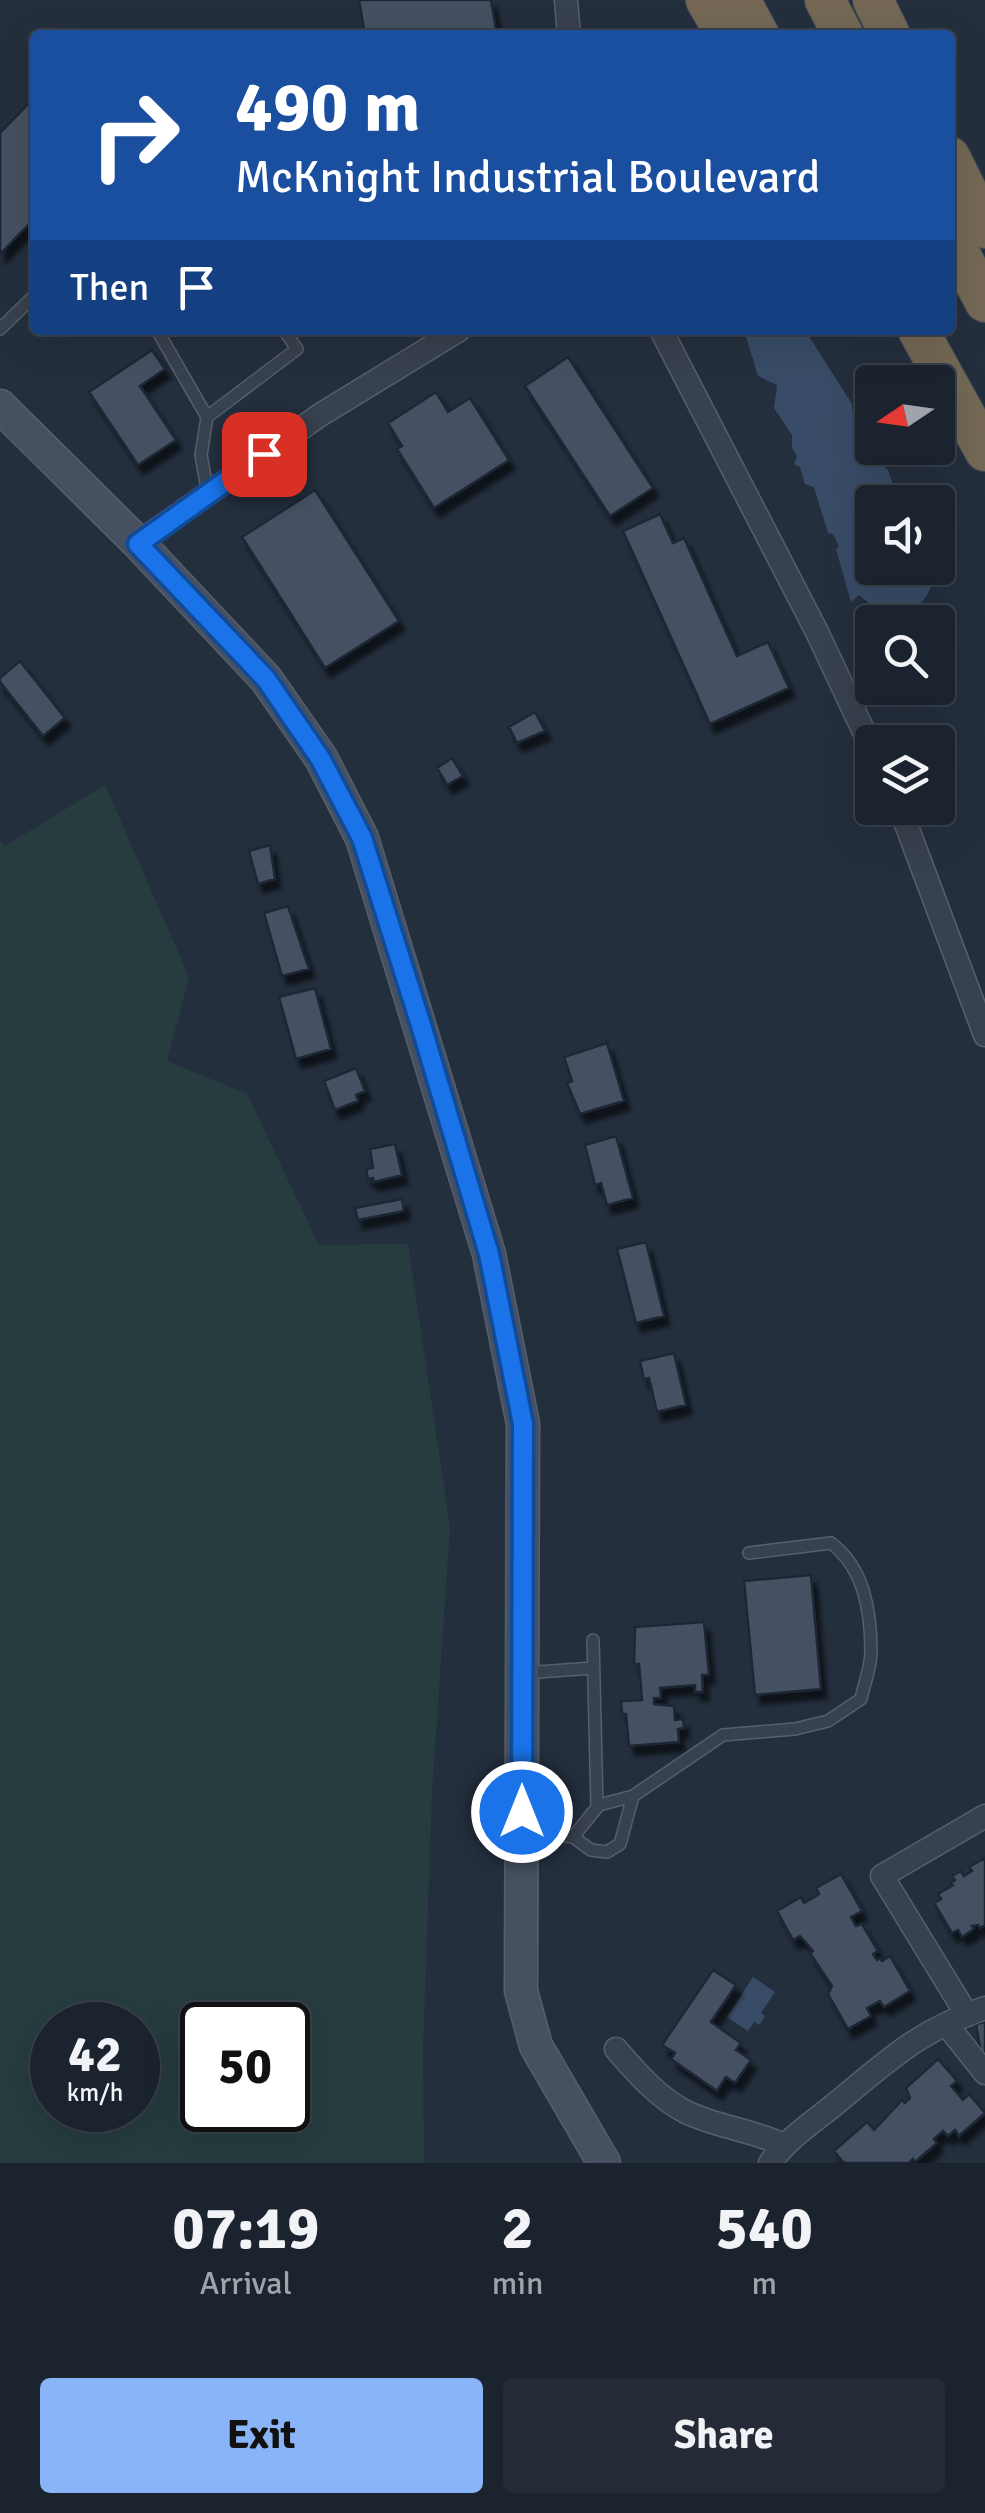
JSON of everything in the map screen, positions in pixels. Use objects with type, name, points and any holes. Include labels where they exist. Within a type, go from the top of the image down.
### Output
[{"type":"highway","points":[[706,0],[723,30]]},
{"type":"highway","points":[[740,0],[756,30]]},
{"type":"highway","points":[[824,0],[840,30]]},
{"type":"highway","points":[[874,0],[888,30]]},
{"type":"highway","points":[[955,167],[985,228]]},
{"type":"highway","points":[[955,245],[985,302]]},
{"type":"highway","points":[[893,335],[910,365]]},
{"type":"highway","points":[[921,335],[985,452]]},
{"type":"highway","points":[[955,428],[985,452]]},
{"type":"main road","points":[[0,406],[266,679],[320,758],[362,838],[489,1254],[523,1424],[520,1991],[536,2046],[598,2154],[634,2163]]},
{"type":"street","points":[[566,0],[569,30]]},
{"type":"street","points":[[138,544],[320,414],[450,335]]},
{"type":"street","points":[[664,335],[861,725]]},
{"type":"street","points":[[906,825],[985,1035]]},
{"type":"street","points":[[985,1816],[882,1876],[966,2016],[985,2074]]},
{"type":"street","points":[[616,2049],[638,2075],[685,2112],[762,2134],[773,2158],[880,2064],[923,2034],[966,2016]]},
{"type":"lane","points":[[0,329],[30,299]]},
{"type":"lane","points":[[160,335],[207,417],[201,455],[208,494]]},
{"type":"lane","points":[[207,417],[296,349],[287,335]]},
{"type":"lane","points":[[573,1837],[596,1807],[633,1796],[723,1734],[795,1729],[828,1722],[860,1699],[872,1655],[863,1582],[847,1554],[831,1542],[749,1553]]},
{"type":"lane","points":[[593,1640],[596,1807]]},
{"type":"lane","points":[[522,1673],[594,1668]]},
{"type":"lane","points":[[522,1831],[573,1837],[590,1850],[607,1852],[620,1844],[633,1796]]},
{"type":"green space","points":[[105,785],[189,977],[167,1061],[247,1094],[319,1245],[408,1244],[450,1527],[432,1792],[423,2050],[424,2163],[0,2163],[0,840],[5,846]]},
{"type":"water","points":[[746,335],[808,335],[852,404],[855,465],[881,465],[888,470],[893,485],[855,485],[855,585],[932,585],[918,605],[874,605],[859,595],[851,602],[836,549],[839,546],[833,534],[828,533],[814,487],[805,484],[800,467],[794,464],[797,456],[792,448],[792,435],[774,408],[777,385],[758,376]]},
{"type":"water","points":[[753,1977],[775,1992],[761,2013],[765,2016],[759,2025],[754,2022],[748,2031],[727,2017]]},
{"type":"building","points":[[359,0],[491,0],[496,30],[364,30]]},
{"type":"building","points":[[30,102],[30,223],[0,254],[0,133]]},
{"type":"building","points":[[152,350],[165,369],[140,386],[176,440],[138,465],[89,392]]},
{"type":"building","points":[[568,357],[653,488],[610,516],[525,386]]},
{"type":"building","points":[[436,392],[448,412],[470,398],[509,460],[434,508],[397,449],[402,446],[388,423]]},
{"type":"building","points":[[315,490],[399,621],[325,668],[242,537]]},
{"type":"building","points":[[660,514],[673,543],[684,538],[737,656],[768,642],[789,688],[710,724],[623,531]]},
{"type":"building","points":[[20,661],[65,718],[43,736],[0,682]]},
{"type":"building","points":[[535,712],[545,731],[517,743],[509,727]]},
{"type":"building","points":[[452,758],[463,776],[447,785],[437,768]]},
{"type":"building","points":[[270,845],[275,879],[258,884],[249,851]]},
{"type":"building","points":[[288,906],[309,969],[282,976],[264,913]]},
{"type":"building","points":[[315,988],[331,1049],[296,1059],[279,997]]},
{"type":"building","points":[[607,1043],[624,1101],[580,1114],[567,1083],[572,1081],[564,1057]]},
{"type":"building","points":[[356,1068],[365,1091],[356,1095],[358,1101],[335,1110],[324,1081]]},
{"type":"building","points":[[616,1136],[633,1198],[607,1205],[601,1183],[595,1185],[585,1145]]},
{"type":"building","points":[[395,1144],[402,1175],[374,1182],[373,1178],[368,1179],[366,1169],[373,1168],[370,1149]]},
{"type":"building","points":[[402,1199],[404,1211],[358,1220],[355,1208]]},
{"type":"building","points":[[646,1242],[664,1316],[636,1323],[617,1249]]},
{"type":"building","points":[[674,1353],[686,1405],[657,1412],[649,1378],[644,1379],[640,1361]]},
{"type":"building","points":[[811,1575],[821,1689],[755,1695],[744,1581]]},
{"type":"building","points":[[704,1622],[709,1675],[702,1675],[703,1692],[695,1692],[695,1685],[660,1688],[661,1698],[654,1698],[654,1704],[674,1706],[675,1720],[683,1719],[684,1728],[678,1729],[679,1742],[629,1746],[621,1701],[642,1700],[639,1664],[634,1664],[635,1627]]},
{"type":"building","points":[[985,1858],[985,1925],[972,1926],[974,1929],[962,1937],[958,1930],[952,1933],[934,1903],[941,1899],[938,1894],[953,1885],[952,1876],[961,1871],[964,1876],[972,1871],[969,1867]]},
{"type":"building","points":[[841,1874],[862,1911],[851,1917],[856,1926],[862,1924],[878,1951],[873,1954],[877,1960],[890,1956],[910,1991],[884,2007],[880,2001],[867,2008],[871,2016],[848,2029],[828,1994],[832,1986],[810,1953],[813,1951],[800,1936],[793,1940],[777,1911],[801,1897],[804,1903],[819,1894],[816,1888]]},
{"type":"building","points":[[713,1970],[736,1985],[711,2022],[741,2043],[736,2050],[751,2060],[735,2083],[726,2077],[717,2091],[671,2059],[675,2053],[662,2045]]},
{"type":"building","points":[[985,2022],[985,2053],[981,2053],[976,2024]]},
{"type":"building","points":[[938,2059],[957,2081],[951,2086],[963,2100],[969,2094],[985,2113],[959,2136],[955,2130],[948,2136],[943,2131],[934,2139],[937,2143],[915,2162],[913,2159],[909,2163],[844,2163],[834,2151],[867,2122],[874,2130],[902,2100],[905,2103],[910,2098],[906,2088]]},
{"type":"route","points":[[264,454],[138,544],[266,679],[320,758],[362,838],[420,1022],[489,1254],[523,1424],[522,1812]]}]
